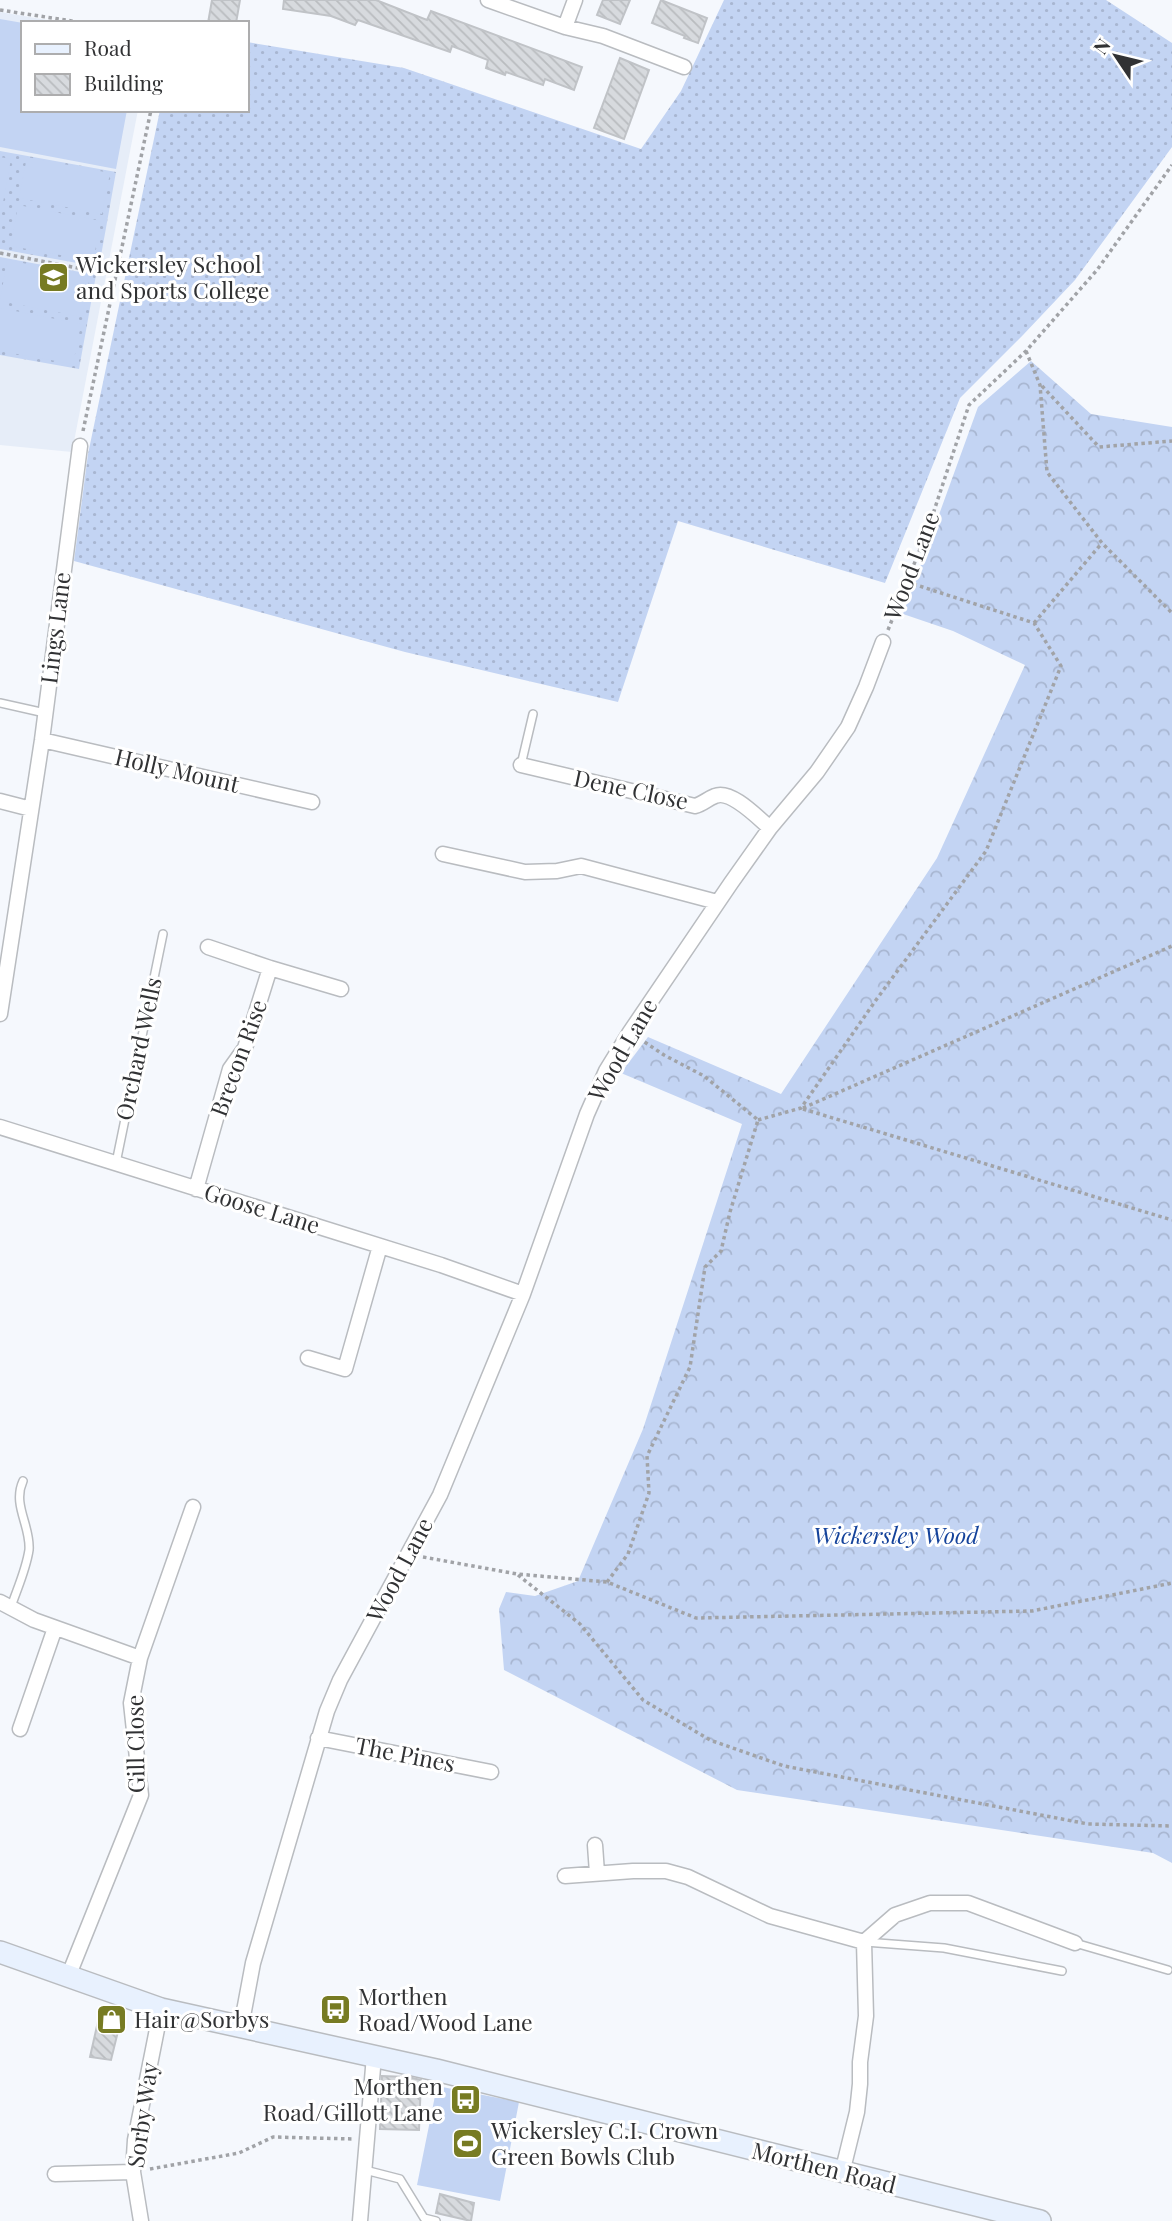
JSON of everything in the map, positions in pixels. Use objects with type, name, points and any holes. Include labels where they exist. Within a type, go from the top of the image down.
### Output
[{"type":"main road","name":"Morthen Road","points":[[0,1952],[161,2009],[436,2070],[1040,2221]]},
{"type":"street","points":[[488,0],[565,27],[603,36],[684,67]]},
{"type":"street","points":[[565,27],[575,0]]},
{"type":"street","name":"Lings Lane","points":[[0,1014],[42,740],[80,446]]},
{"type":"street","name":"Wood Lane","points":[[241,2027],[253,1963],[318,1738],[340,1680],[440,1495],[523,1294],[587,1114],[606,1071],[717,902],[770,828],[817,772],[848,727],[883,642]]},
{"type":"street","name":"Holly Mount","points":[[42,740],[312,802]]},
{"type":"street","name":"Dene Close","points":[[521,765],[687,805],[695,806],[724,794],[733,797],[770,828]]},
{"type":"street","points":[[0,801],[31,809]]},
{"type":"street","points":[[443,854],[525,872],[557,871],[581,866],[717,902]]},
{"type":"street","name":"Brecon Rise","points":[[208,947],[341,989]]},
{"type":"street","name":"Brecon Rise","points":[[196,1189],[230,1069],[245,1048],[270,968]]},
{"type":"street","name":"Goose Lane","points":[[0,1127],[441,1265],[523,1294]]},
{"type":"street","points":[[307,1358],[345,1369],[380,1246]]},
{"type":"street","name":"Gill Close","points":[[68,1977],[141,1795],[131,1703],[140,1658],[193,1507]]},
{"type":"street","points":[[5,1605],[34,1620],[140,1658]]},
{"type":"street","points":[[20,1729],[55,1628]]},
{"type":"street","name":"The Pines","points":[[318,1738],[491,1772]]},
{"type":"street","points":[[595,1845],[597,1873]]},
{"type":"street","points":[[565,1876],[666,1871],[688,1877],[770,1916],[864,1942]]},
{"type":"street","points":[[864,1942],[895,1915],[930,1903],[968,1903],[1075,1943]]},
{"type":"street","points":[[842,2173],[857,2112],[860,2084],[866,2016],[864,1942]]},
{"type":"street","name":"Sorby Way","points":[[141,2221],[133,2172],[135,2140],[161,2009]]},
{"type":"street","points":[[360,2221],[374,2056]]},
{"type":"street","points":[[55,2174],[133,2172]]},
{"type":"lane","points":[[0,703],[45,713]]},
{"type":"lane","points":[[521,765],[533,714]]},
{"type":"lane","name":"Orchard Wells","points":[[116,1163],[163,934]]},
{"type":"lane","points":[[5,1605],[25,1568],[29,1549],[29,1534],[20,1512],[19,1490],[23,1481]]},
{"type":"lane","points":[[864,1942],[944,1948],[1062,1971]]},
{"type":"lane","points":[[1075,1943],[1168,1970]]},
{"type":"lane","points":[[364,2170],[400,2179],[424,2218],[436,2221]]},
{"type":"path","points":[[0,10],[72,21]]},
{"type":"path","points":[[80,446],[151,112]]},
{"type":"path","name":"Wood Lane","points":[[883,642],[928,529],[968,405],[1026,351],[1097,270],[1172,165]]},
{"type":"path","points":[[0,253],[98,272]]},
{"type":"path","points":[[1026,351],[1040,385],[1046,472],[1102,544],[1172,613]]},
{"type":"path","points":[[1040,385],[1099,447],[1172,441]]},
{"type":"path","points":[[1034,623],[1102,544]]},
{"type":"path","points":[[801,1108],[876,1000],[986,851],[1061,666],[1034,623],[906,582]]},
{"type":"path","points":[[758,1120],[801,1108],[1172,946]]},
{"type":"path","points":[[630,1032],[664,1055],[705,1076],[758,1120]]},
{"type":"path","points":[[801,1108],[1172,1220]]},
{"type":"path","points":[[607,1582],[628,1554],[649,1493],[647,1455],[690,1367],[705,1268],[721,1251],[758,1120]]},
{"type":"path","points":[[409,1555],[517,1574],[607,1582],[696,1618],[1032,1611],[1172,1583]]},
{"type":"path","points":[[517,1574],[580,1624],[643,1700],[710,1740],[784,1766],[1088,1824],[1172,1826]]},
{"type":"path","points":[[133,2172],[239,2153],[273,2137],[366,2140]]},
{"type":"shaded area","name":"Wickersley School and Sports College","points":[[0,12],[53,21],[21,21],[21,112],[138,112],[72,452],[0,445]]},
{"type":"green space","points":[[724,0],[1106,0],[1172,43],[1172,147],[1075,280],[960,398],[885,583],[678,521],[618,702],[405,652],[74,561],[88,454],[160,112],[248,112],[248,42],[404,68],[641,149],[681,91]]},
{"type":"green space","points":[[0,19],[21,23],[21,112],[127,112],[116,169],[0,147]]},
{"type":"green space","points":[[0,151],[116,172],[99,267],[0,249]]},
{"type":"green space","points":[[0,157],[11,159],[0,219]]},
{"type":"green space","points":[[27,157],[110,173],[102,214],[19,198]]},
{"type":"green space","points":[[18,205],[101,221],[93,261],[11,246]]},
{"type":"green space","points":[[0,257],[96,275],[79,369],[0,355]]},
{"type":"green space","points":[[7,260],[90,276],[82,317],[0,301]]},
{"type":"green space","points":[[0,308],[81,324],[73,364],[0,351]]},
{"type":"green space","name":"Wickersley Wood","points":[[1031,361],[1091,414],[1172,427],[1172,1863],[1153,1853],[737,1790],[504,1670],[499,1609],[506,1592],[535,1596],[578,1581],[643,1429],[742,1124],[621,1073],[648,1037],[781,1094],[937,858],[1025,665],[953,631],[903,614],[978,407]]},
{"type":"green space","name":"Wickersley C.I. Crown Green Bowls Club","points":[[437,2086],[519,2102],[500,2201],[417,2185]]},
{"type":"building","points":[[212,0],[240,0],[236,21],[208,21]]},
{"type":"building","points":[[284,0],[376,0],[427,20],[431,11],[582,67],[574,90],[545,79],[543,85],[486,68],[488,60],[452,46],[450,52],[358,20],[355,25],[331,16],[283,9]]},
{"type":"building","points":[[603,0],[630,0],[620,24],[597,15]]},
{"type":"building","points":[[661,0],[707,18],[698,43],[652,23]]},
{"type":"building","points":[[620,58],[649,70],[624,139],[594,128]]},
{"type":"building","points":[[101,2008],[122,2015],[111,2060],[90,2057]]},
{"type":"building","points":[[382,2076],[421,2080],[419,2130],[380,2129]]},
{"type":"building","points":[[440,2194],[474,2203],[471,2221],[436,2213]]},
{"type":"place","name":"Wickersley School and Sports College","points":[[53,278]]},
{"type":"place","name":"Morthen Road/Wood Lane","points":[[335,2010]]},
{"type":"place","name":"Hair@Sorbys","points":[[111,2020]]},
{"type":"place","name":"Morthen Road/Gillott Lane","points":[[466,2100]]},
{"type":"place","name":"Wickersley C.I. Crown Green Bowls Club","points":[[468,2144]]}]
